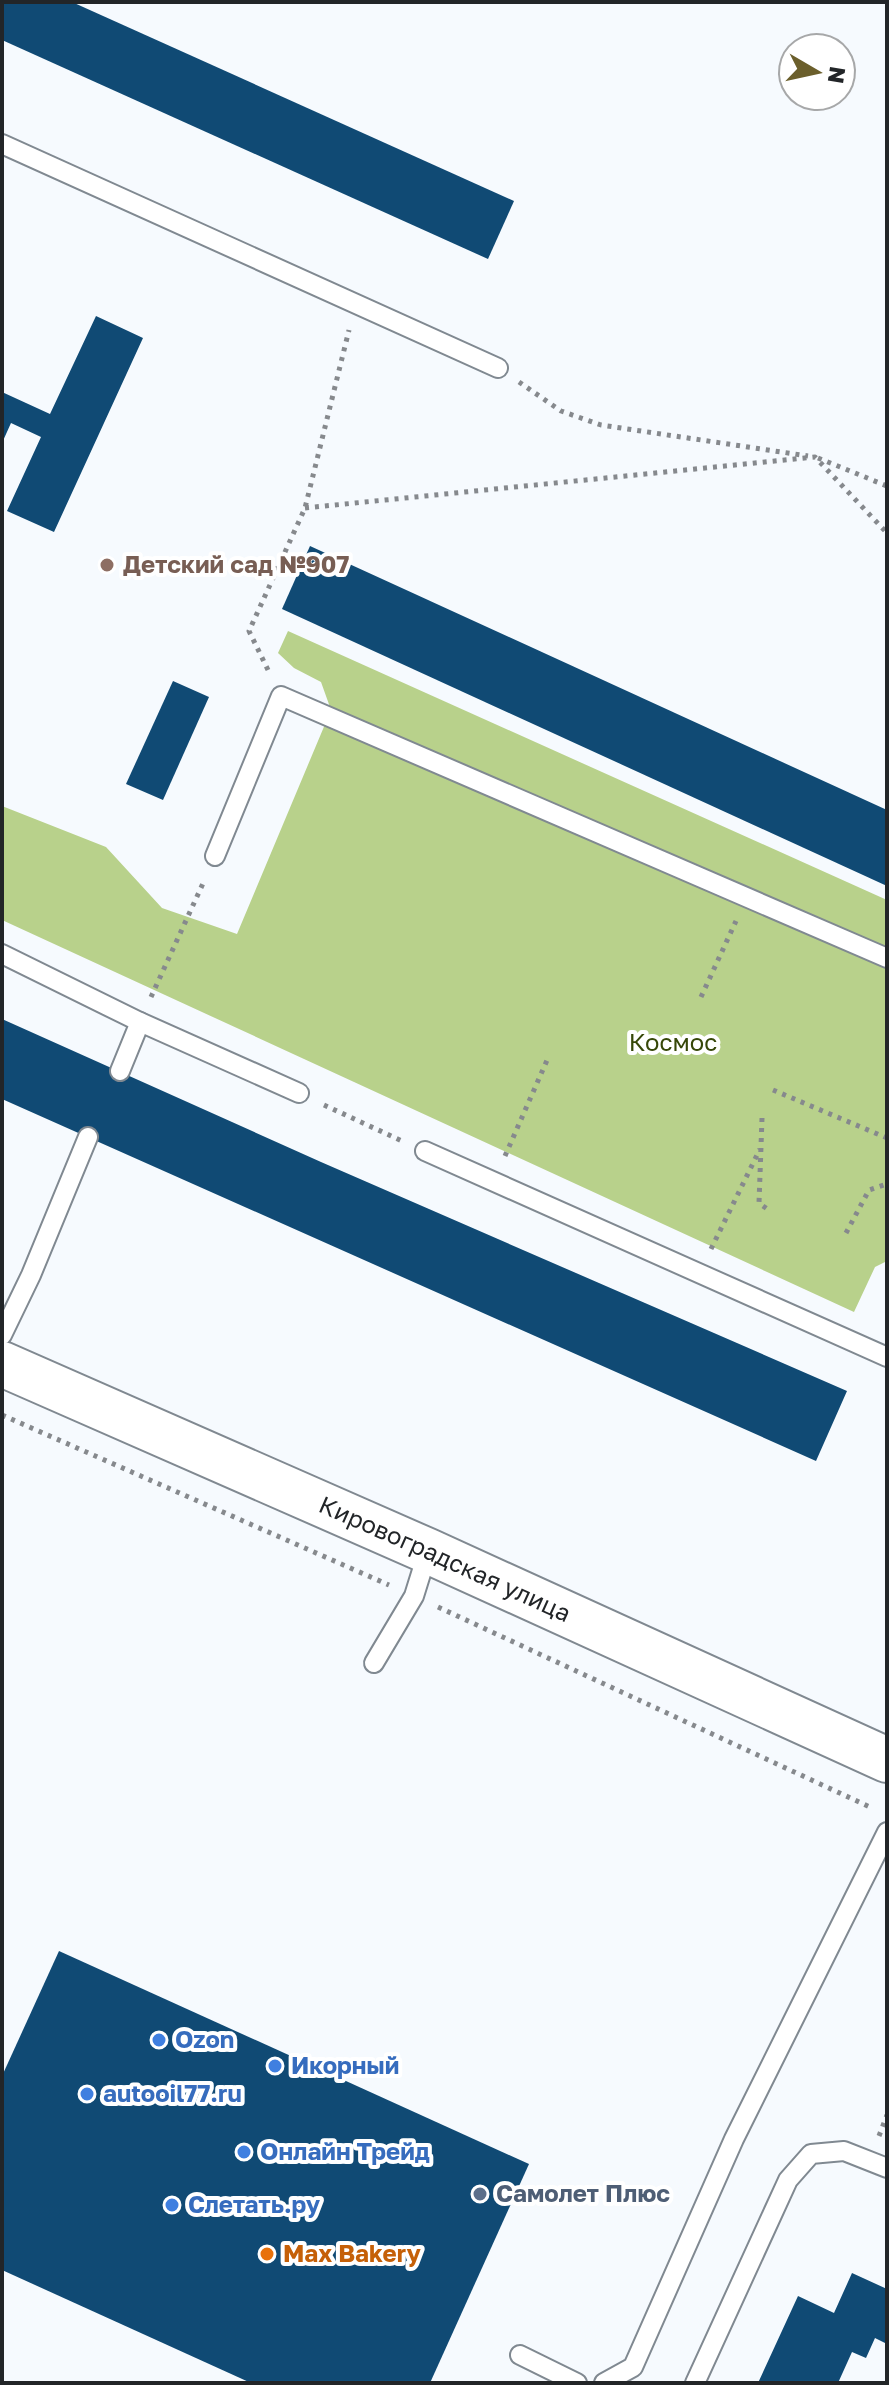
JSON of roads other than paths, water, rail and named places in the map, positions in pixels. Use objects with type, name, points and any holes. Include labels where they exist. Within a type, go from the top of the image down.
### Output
[{"type":"street","name":"Кировоградская улица","points":[[2,1364],[428,1551],[887,1760]]},
{"type":"lane","points":[[2,144],[498,368]]},
{"type":"lane","points":[[215,856],[281,696],[887,958]]},
{"type":"lane","points":[[2,954],[140,1022],[299,1093]]},
{"type":"lane","points":[[120,1071],[140,1022]]},
{"type":"lane","points":[[2,1335],[31,1275],[88,1137]]},
{"type":"lane","points":[[425,1151],[887,1357]]},
{"type":"lane","points":[[374,1663],[414,1596],[428,1551]]},
{"type":"lane","points":[[604,2383],[633,2367],[734,2139],[887,1832]]},
{"type":"lane","points":[[695,2383],[788,2180],[811,2154],[844,2151],[887,2168]]},
{"type":"lane","points":[[520,2355],[577,2383]]},
{"type":"place","name":"Детский сад №907","points":[[107,565]]},
{"type":"place","name":"Ozon","points":[[159,2040]]},
{"type":"place","name":"Икорный","points":[[275,2066]]},
{"type":"place","name":"autooil77.ru","points":[[87,2094]]},
{"type":"place","name":"Онлайн Трейд","points":[[244,2152]]},
{"type":"place","name":"Самолет Плюс","points":[[480,2194]]},
{"type":"place","name":"Слетать.ру","points":[[172,2205]]},
{"type":"place","name":"Max Bakery","points":[[267,2254]]},
{"type":"park label","name":"Космос","points":[[673,1043]]}]
